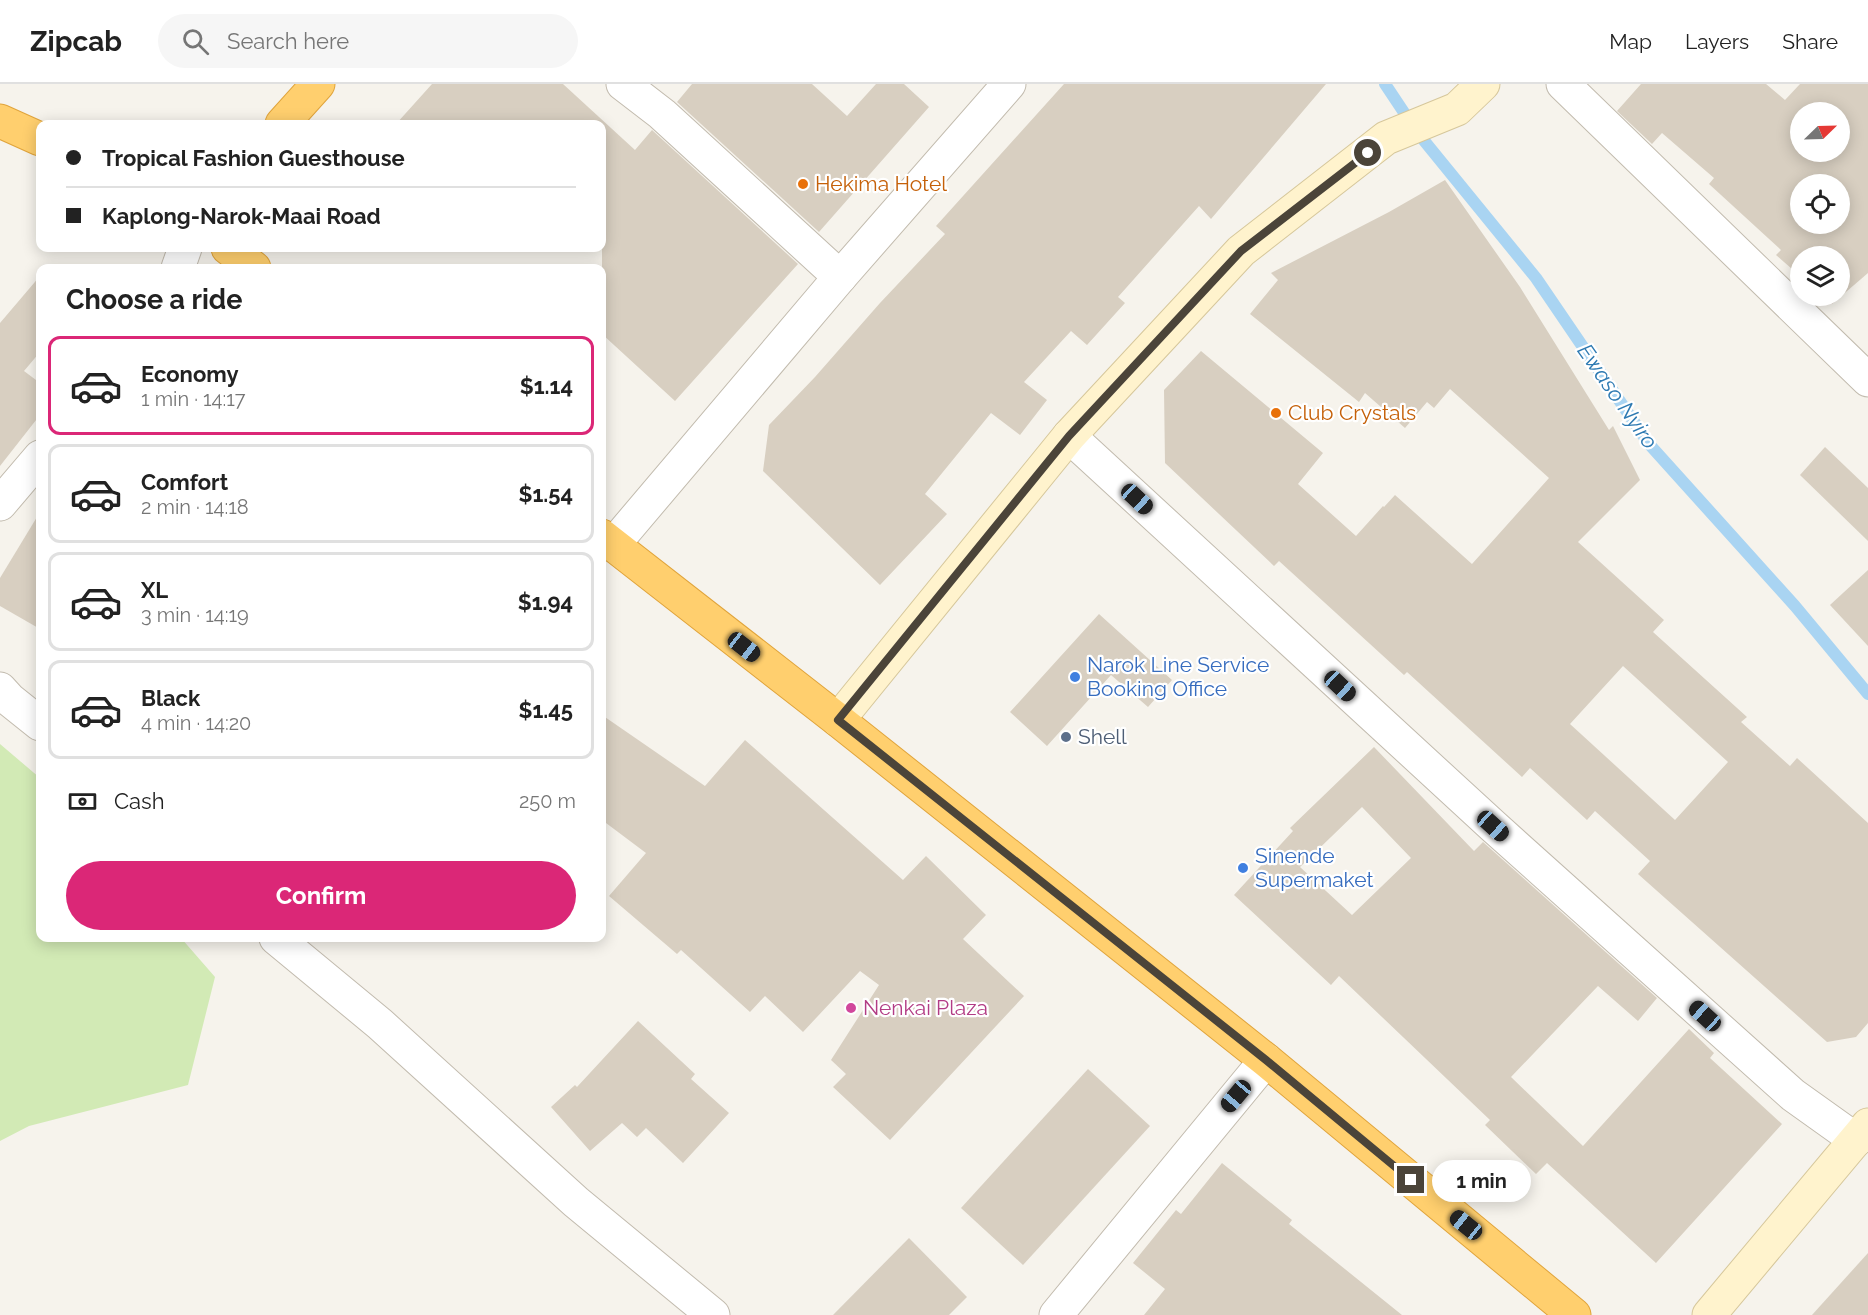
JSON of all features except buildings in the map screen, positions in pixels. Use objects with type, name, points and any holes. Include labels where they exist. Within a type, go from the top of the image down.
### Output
[{"type":"highway","points":[[286,120],[318,84]]},
{"type":"highway","points":[[0,121],[36,137]]},
{"type":"highway","points":[[233,252],[249,264]]},
{"type":"highway","points":[[607,541],[838,720],[1266,1060],[1574,1315]]},
{"type":"street","points":[[623,84],[662,114],[840,277]]},
{"type":"street","points":[[607,541],[1009,84]]},
{"type":"street","points":[[838,720],[1069,436],[1241,251],[1386,138],[1457,109],[1483,84]]},
{"type":"street","points":[[1563,84],[1868,380]]},
{"type":"street","points":[[1069,436],[1493,826],[1793,1095],[1862,1132],[1710,1315]]},
{"type":"street","points":[[0,504],[36,461]]},
{"type":"street","points":[[0,688],[10,700],[36,721]]},
{"type":"street","points":[[281,942],[380,1024],[576,1202],[712,1315]]},
{"type":"street","points":[[1056,1315],[1266,1060]]},
{"type":"green space","points":[[0,744],[36,775],[36,942],[184,942],[215,977],[188,1085],[29,1126],[0,1141]]},
{"type":"waterway","name":"Ewaso Nyiro","points":[[1385,84],[1417,132],[1536,278],[1649,444],[1795,606],[1868,694]]},
{"type":"place","name":"Hekima Hotel","points":[[803,184]]},
{"type":"place","name":"Club Crystals","points":[[1276,413]]},
{"type":"place","name":"Narok Line Service Booking Office","points":[[1075,677]]},
{"type":"place","name":"Shell","points":[[1066,737]]},
{"type":"place","name":"Sinende Supermaket","points":[[1243,868]]},
{"type":"place","name":"Nenkai Plaza","points":[[851,1008]]},
{"type":"route","points":[[1368,153],[1241,251],[1069,436],[838,720],[1266,1060],[1411,1180]]}]
